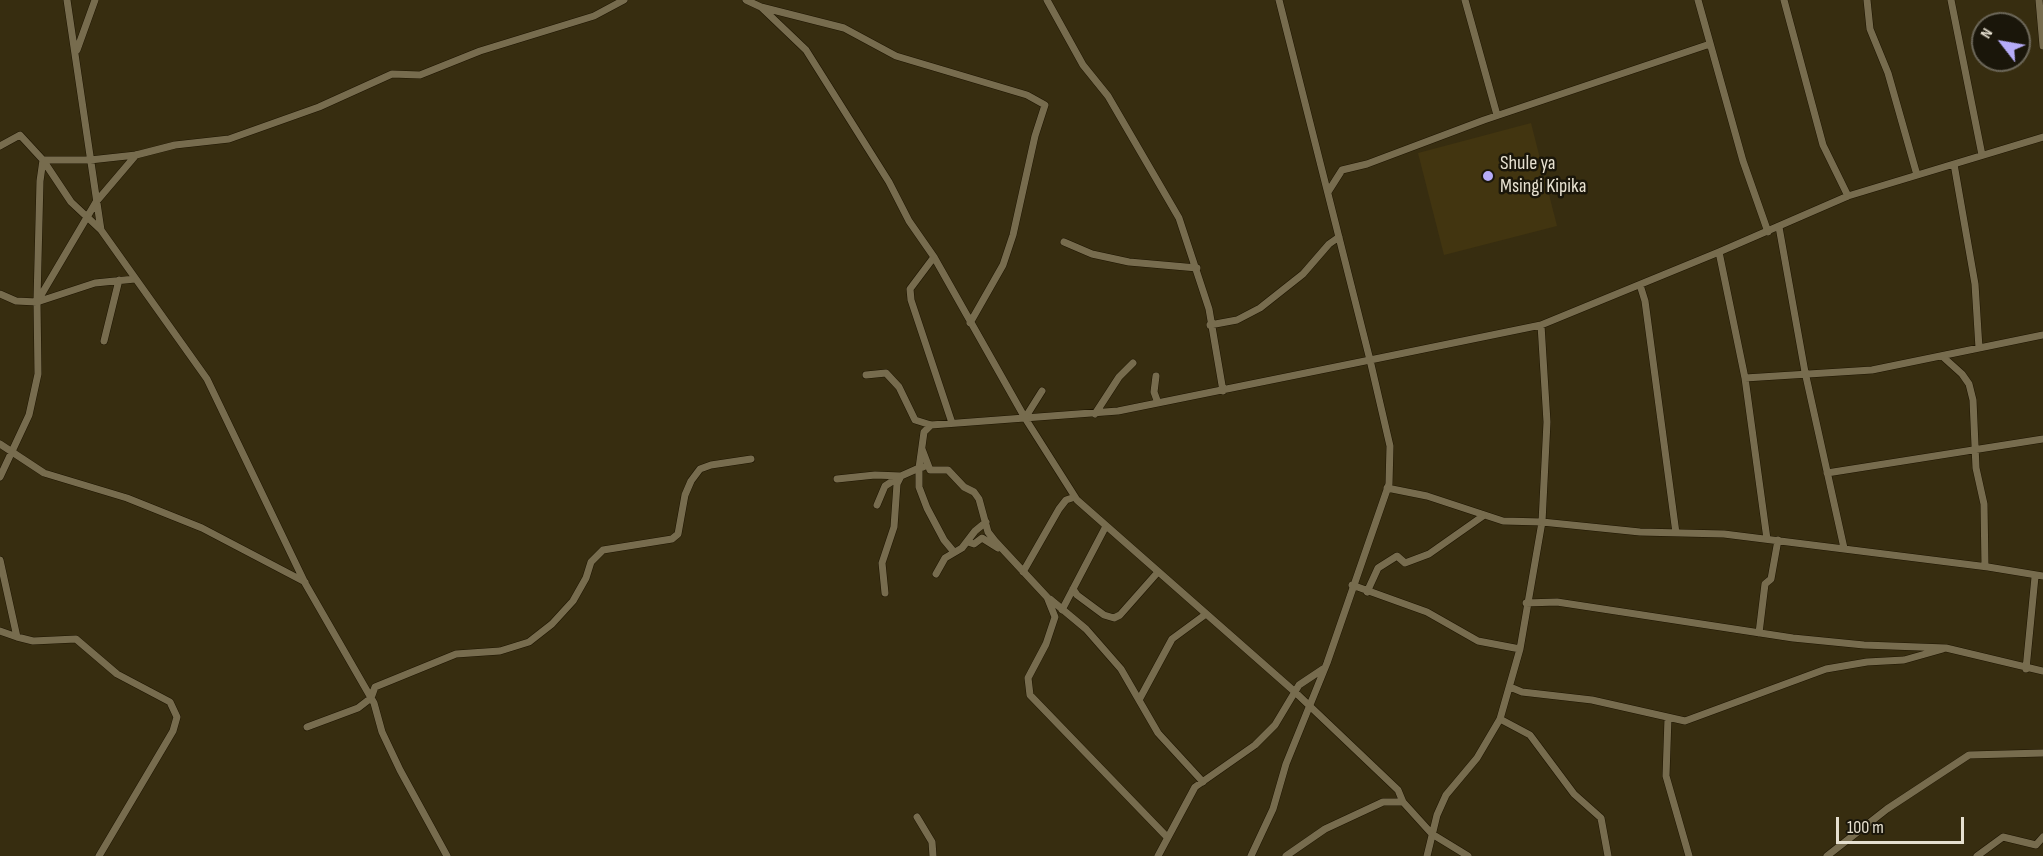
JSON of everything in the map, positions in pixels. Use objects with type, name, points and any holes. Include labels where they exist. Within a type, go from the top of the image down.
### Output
[{"type":"street","points":[[67,0],[101,230]]},
{"type":"street","points":[[76,53],[95,0]]},
{"type":"street","points":[[43,160],[90,160],[136,155],[175,145],[229,139],[319,107],[392,74],[420,75],[480,51],[594,16],[624,0]]},
{"type":"street","points":[[746,0],[761,7],[844,28],[896,56],[1027,95],[1045,105],[1035,136],[1013,235],[1003,265],[970,323]]},
{"type":"street","points":[[1047,0],[1083,65],[1108,96],[1152,168],[1156,181],[1171,199],[1197,268],[1223,391]]},
{"type":"street","points":[[1251,856],[1273,809],[1286,764],[1308,704],[1327,663],[1352,585],[1388,488],[1390,446],[1279,0]]},
{"type":"street","points":[[1465,0],[1497,115]]},
{"type":"street","points":[[1698,0],[1743,161],[1768,232]]},
{"type":"street","points":[[1784,0],[1802,59],[1823,145],[1848,196]]},
{"type":"street","points":[[1867,0],[1870,29],[1888,73],[1917,175]]},
{"type":"street","points":[[1951,0],[1982,155]]},
{"type":"street","points":[[2039,0],[2043,46]]},
{"type":"street","points":[[761,7],[806,50],[889,182],[909,221],[934,257],[1025,418],[1075,497],[1308,704],[1398,790],[1402,802],[1432,834],[1468,856]]},
{"type":"street","points":[[1328,192],[1342,170],[1367,164],[1497,115],[1710,44]]},
{"type":"street","points":[[0,146],[20,135],[43,160],[57,177],[71,202],[101,230],[207,379],[305,583],[371,698],[399,770],[447,856]]},
{"type":"street","points":[[867,375],[886,373],[899,387],[915,420],[932,425],[1095,414],[1223,391],[1541,325],[1768,232],[1848,196],[2043,137]]},
{"type":"street","points":[[37,302],[96,202],[136,155]]},
{"type":"street","points":[[0,477],[29,415],[38,374],[37,302],[40,182],[43,160]]},
{"type":"street","points":[[1954,164],[1975,284],[1979,348]]},
{"type":"street","points":[[1779,227],[1805,372],[1844,548]]},
{"type":"street","points":[[1210,325],[1237,320],[1260,308],[1303,274],[1329,244],[1339,237]]},
{"type":"street","points":[[1064,242],[1092,254],[1129,262],[1197,268]]},
{"type":"street","points":[[1719,252],[1745,378],[1767,539]]},
{"type":"street","points":[[934,257],[910,289],[911,300],[952,423]]},
{"type":"street","points":[[0,294],[16,301],[37,302],[95,283],[135,279]]},
{"type":"street","points":[[104,341],[119,280]]},
{"type":"street","points":[[1640,285],[1646,312],[1676,533]]},
{"type":"street","points":[[1427,856],[1446,795],[1477,758],[1500,719],[1520,649],[1526,603],[1542,522],[1547,422],[1541,325]]},
{"type":"street","points":[[1745,378],[1805,372],[1872,370],[2043,335]]},
{"type":"street","points":[[1942,356],[1954,365],[1969,384],[1977,449],[1976,468],[1984,504],[1985,566]]},
{"type":"street","points":[[1095,414],[1119,377],[1133,363]]},
{"type":"street","points":[[1156,376],[1154,392],[1158,403]]},
{"type":"street","points":[[1025,418],[1042,391]]},
{"type":"street","points":[[932,425],[924,432],[919,487],[944,540],[954,552]]},
{"type":"street","points":[[1827,472],[2043,439]]},
{"type":"street","points":[[0,444],[44,473],[126,498],[202,528],[305,583]]},
{"type":"street","points":[[922,449],[930,470]]},
{"type":"street","points":[[362,683],[375,687],[456,654],[500,651],[529,642],[552,624],[573,601],[586,578],[591,562],[603,550],[672,539],[678,534],[685,495],[700,469],[711,465],[751,459]]},
{"type":"street","points":[[877,505],[885,486],[919,468],[926,466],[930,470],[948,470],[957,477],[964,487],[974,492],[979,499],[988,532],[1047,597],[1086,629],[1121,669],[1158,733],[1203,782]]},
{"type":"street","points":[[837,479],[875,475],[901,476]]},
{"type":"street","points":[[885,593],[882,563],[894,527],[897,484],[901,476]]},
{"type":"street","points":[[1388,488],[1427,496],[1503,521],[1542,522],[1640,532],[1724,534],[1985,566],[2039,577],[2026,669]]},
{"type":"street","points":[[1023,572],[1059,509],[1066,500],[1075,497]]},
{"type":"street","points":[[1367,592],[1378,568],[1397,556],[1405,563],[1429,554],[1483,516]]},
{"type":"street","points":[[936,574],[945,558],[968,542],[975,531],[986,522]]},
{"type":"street","points":[[1062,610],[1106,526]]},
{"type":"street","points":[[968,542],[974,544],[982,538],[997,548],[1003,548]]},
{"type":"street","points":[[1759,633],[1765,584],[1772,579],[1778,540]]},
{"type":"street","points":[[0,560],[17,637]]},
{"type":"street","points":[[1073,589],[1104,615],[1114,618],[1120,615],[1158,572]]},
{"type":"street","points":[[1352,585],[1427,612],[1478,641],[1520,649]]},
{"type":"street","points":[[1047,597],[1055,617],[1046,644],[1028,678],[1030,695],[1167,837]]},
{"type":"street","points":[[1526,603],[1557,602],[1759,633],[1864,645],[1946,648],[2026,669],[2043,671]]},
{"type":"street","points":[[1139,700],[1172,639],[1206,614]]},
{"type":"street","points":[[0,631],[33,641],[76,639],[117,674],[170,702],[177,717],[173,731],[99,856]]},
{"type":"street","points":[[1510,687],[1522,692],[1592,700],[1685,721],[1826,669],[1867,662],[1904,660],[1925,656],[1946,648]]},
{"type":"street","points":[[1158,856],[1192,793],[1203,782],[1255,745],[1275,725],[1299,685],[1321,671],[1327,663]]},
{"type":"street","points":[[307,727],[358,708],[371,698],[375,687]]},
{"type":"street","points":[[1668,718],[1666,776],[1689,856]]},
{"type":"street","points":[[1500,719],[1530,735],[1574,794],[1600,818],[1608,856]]},
{"type":"street","points":[[1827,856],[1887,809],[1970,755],[2043,753]]},
{"type":"street","points":[[1286,856],[1325,829],[1383,802],[1402,802]]},
{"type":"street","points":[[917,817],[932,842],[933,856]]},
{"type":"street","points":[[1977,856],[2003,837],[2036,845],[2043,837]]},
{"type":"shaded area","points":[[1531,123],[1557,226],[1444,255],[1418,153]]},
{"type":"place","name":"Shule ya Msingi Kipika","points":[[1488,176]]}]
